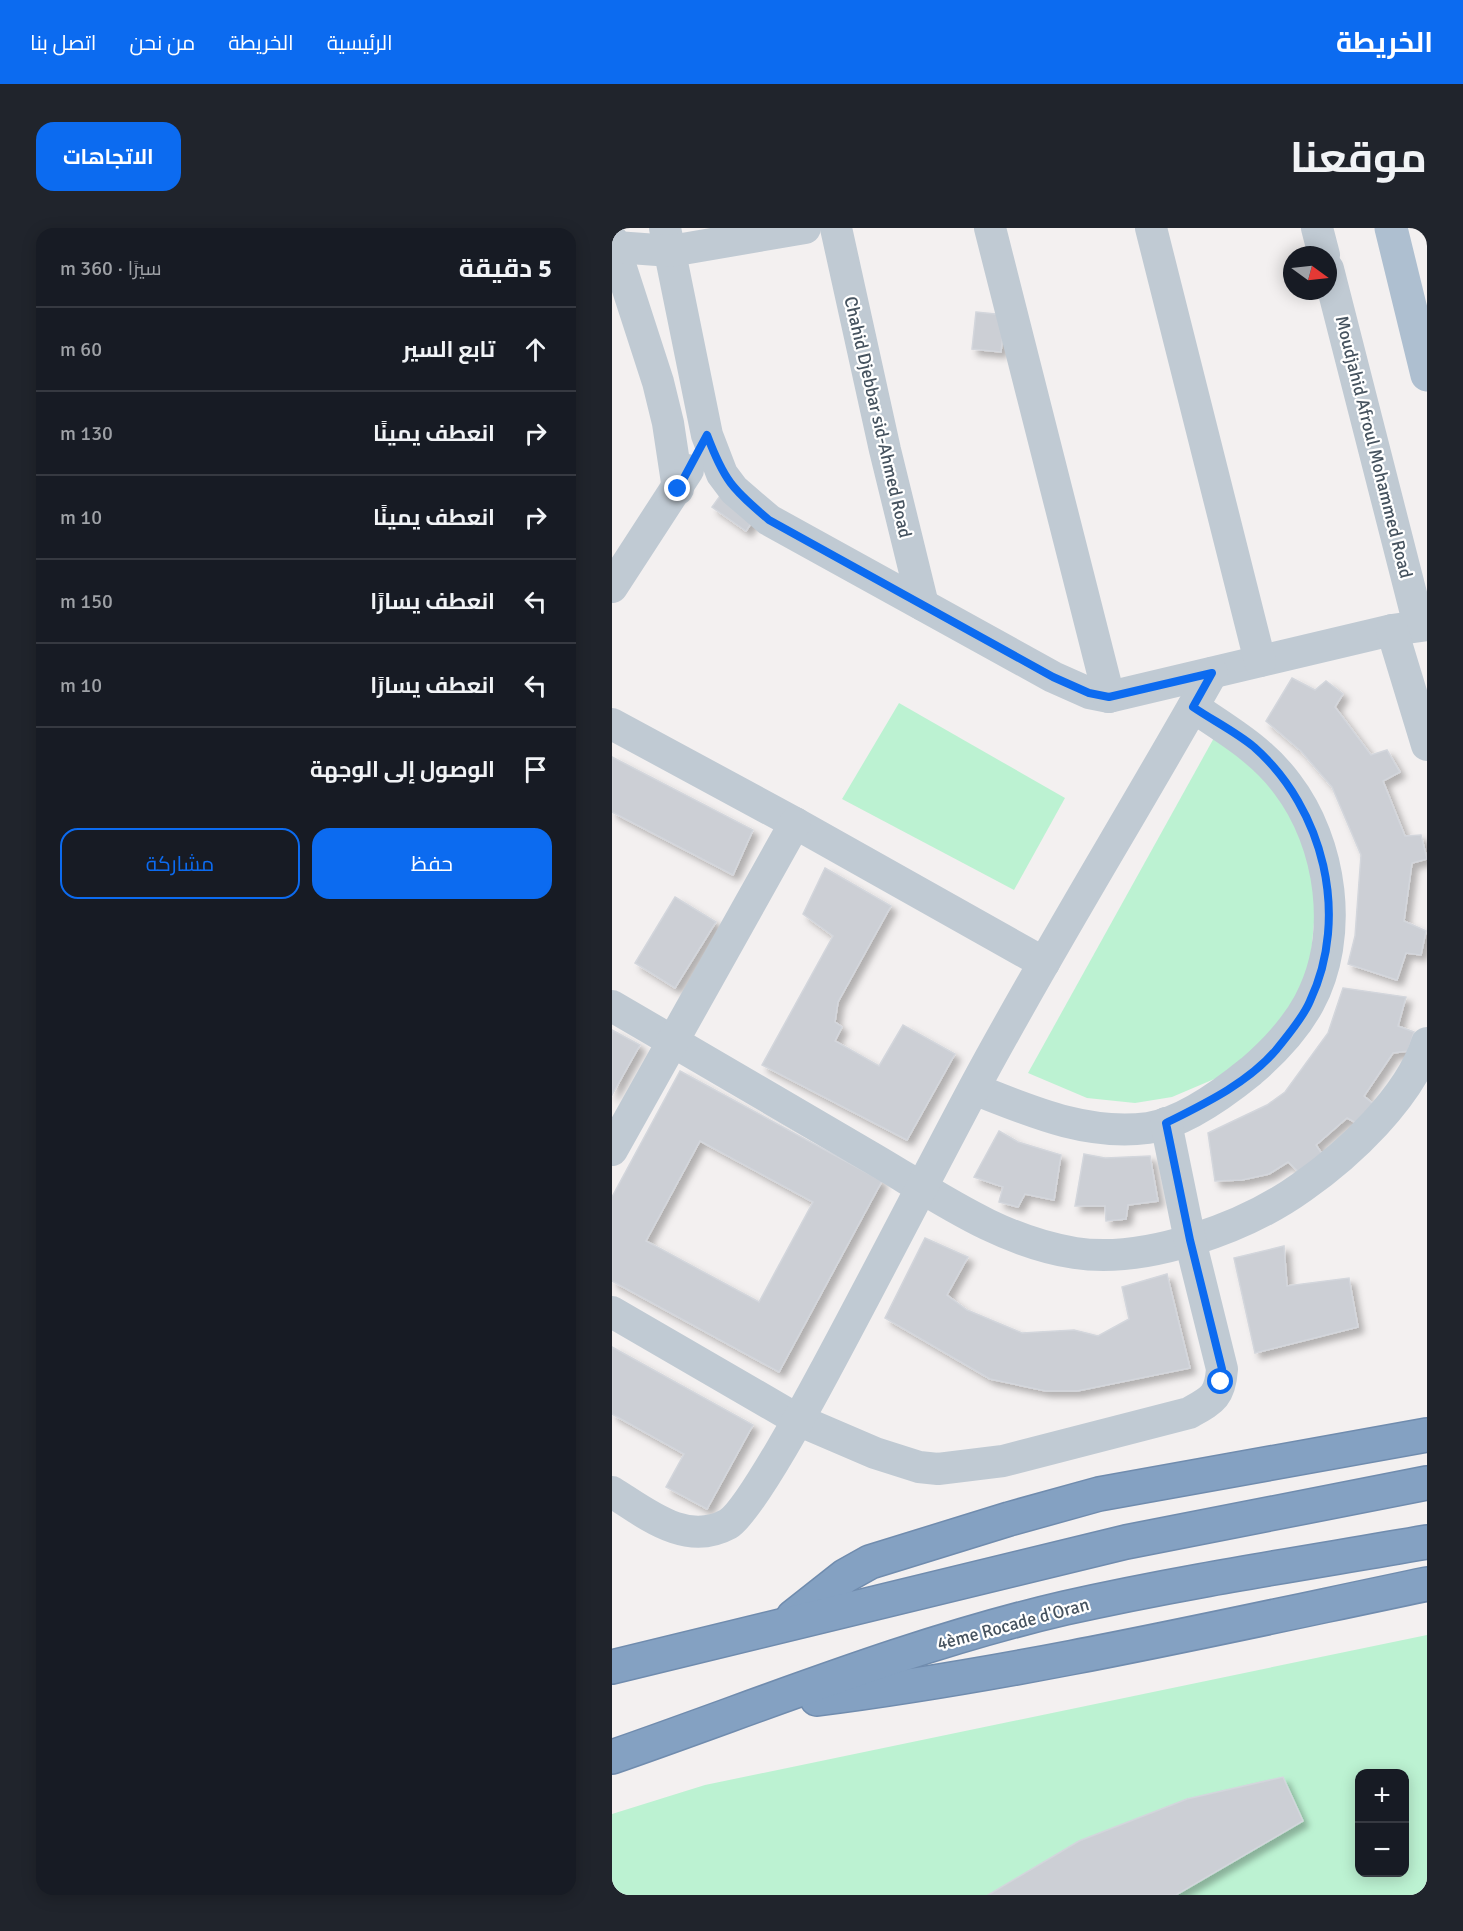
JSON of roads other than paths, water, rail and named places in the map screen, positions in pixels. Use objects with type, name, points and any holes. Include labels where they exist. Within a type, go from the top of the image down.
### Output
[{"type":"highway","points":[[783,1626],[845,1576],[870,1562],[900,1551],[1099,1494],[1427,1435]]},
{"type":"highway","points":[[612,1667],[1126,1542],[1427,1483]]},
{"type":"highway","name":"4ème Rocade d'Oran","points":[[612,1757],[915,1650],[1064,1609],[1242,1574],[1427,1542]]},
{"type":"highway","points":[[759,1706],[899,1689],[1237,1624],[1427,1584]]},
{"type":"main road","points":[[1391,228],[1427,375]]},
{"type":"street","points":[[678,489],[668,423],[658,382],[614,244],[805,228]]},
{"type":"street","name":"Chahid Djebbar sid-Ahmed Road","points":[[836,228],[885,450],[923,605]]},
{"type":"street","points":[[990,228],[1109,697]]},
{"type":"street","points":[[1151,228],[1260,661]]},
{"type":"street","points":[[1317,228],[1322,246]]},
{"type":"street","points":[[668,240],[707,435],[722,474],[734,489],[769,520],[1053,677],[1089,693],[1109,697],[1413,627]]},
{"type":"street","name":"Moudjahid Afroul Mohammed Road","points":[[1335,300],[1413,627],[1427,745]]},
{"type":"street","points":[[612,587],[678,489],[707,435]]},
{"type":"street","points":[[612,1492],[675,1529],[692,1532],[721,1527],[738,1517],[798,1420],[924,1188],[974,1089],[1044,963],[1212,673]]},
{"type":"street","points":[[974,1089],[1041,1116],[1100,1130],[1149,1128],[1166,1123],[1222,1095],[1275,1051],[1310,1002],[1327,953],[1330,911],[1324,863],[1307,817],[1287,783],[1253,747],[1193,707]]},
{"type":"street","points":[[612,724],[795,822],[1044,963]]},
{"type":"street","points":[[612,1150],[795,822]]},
{"type":"street","points":[[612,1006],[998,1231],[1076,1253],[1115,1254],[1190,1240],[1283,1201],[1337,1162],[1396,1097],[1427,1043]]},
{"type":"street","points":[[612,1312],[798,1420],[875,1453],[919,1467],[938,1469],[1003,1461],[1189,1413],[1216,1397],[1222,1369],[1190,1240],[1166,1123]]}]
